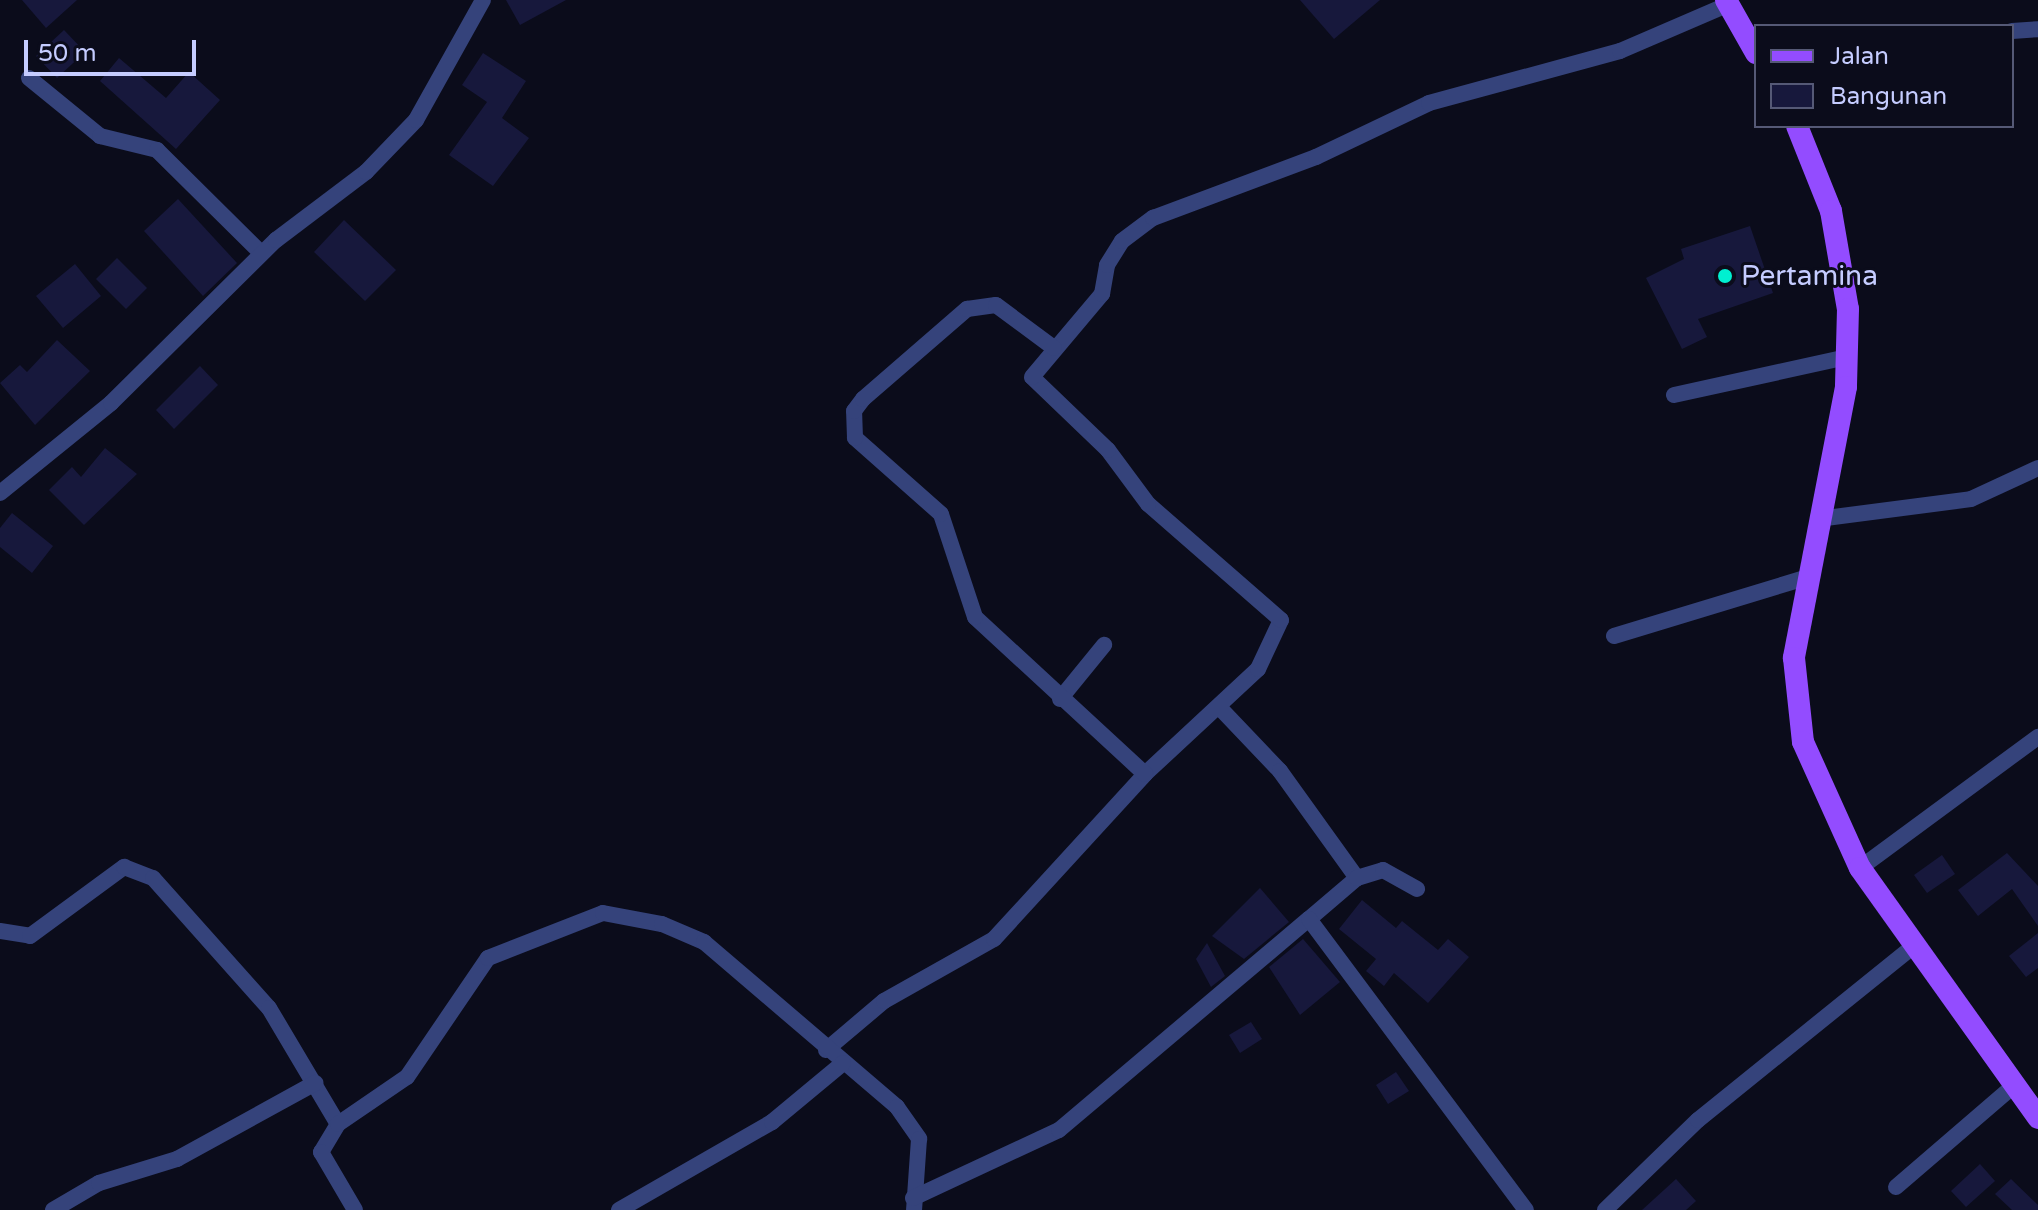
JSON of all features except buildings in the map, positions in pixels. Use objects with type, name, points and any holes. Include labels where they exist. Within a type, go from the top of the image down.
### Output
[{"type":"main road","points":[[1727,2],[1754,49]]},
{"type":"main road","points":[[1798,128],[1831,211],[1848,309],[1847,357],[1794,658],[1803,742],[1860,868],[1911,948],[2011,1088],[2038,1118]]},
{"type":"street","points":[[0,493],[111,403],[261,253],[366,172],[416,120],[483,0]]},
{"type":"street","points":[[826,1050],[884,1001],[994,939],[1145,774],[1220,708],[1271,650],[1279,612],[1148,504],[1108,450],[1038,385],[1032,371],[1102,294],[1107,265],[1122,241],[1153,218],[1316,157],[1429,103],[1620,51],[1727,2]]},
{"type":"street","points":[[2014,31],[2038,29]]},
{"type":"street","points":[[29,78],[100,136],[157,150],[261,253]]},
{"type":"street","points":[[1054,348],[983,302],[863,399],[852,425],[860,445],[941,514],[975,617],[1060,699],[1145,774]]},
{"type":"street","points":[[1674,395],[1847,357]]},
{"type":"street","points":[[1818,519],[1971,499],[2038,468]]},
{"type":"street","points":[[1614,636],[1808,577]]},
{"type":"street","points":[[1060,699],[1104,645]]},
{"type":"street","points":[[1220,708],[1280,771],[1357,878]]},
{"type":"street","points":[[1860,868],[2038,737]]},
{"type":"street","points":[[0,931],[30,936],[112,871],[138,869],[231,958],[315,1083],[338,1124]]},
{"type":"street","points":[[355,1210],[321,1152],[338,1124],[407,1077],[488,958],[579,917],[603,913],[686,931],[843,1063],[917,1130],[914,1204],[1020,1154],[1059,1130],[1357,878],[1383,870],[1417,889]]},
{"type":"street","points":[[1309,919],[1526,1210]]},
{"type":"street","points":[[1605,1210],[1698,1120],[1911,948]]},
{"type":"street","points":[[619,1210],[772,1122],[843,1063]]},
{"type":"street","points":[[53,1210],[99,1183],[177,1159],[315,1083]]},
{"type":"street","points":[[1896,1187],[2011,1088]]},
{"type":"place","name":"Pertamina","points":[[1725,276]]}]
